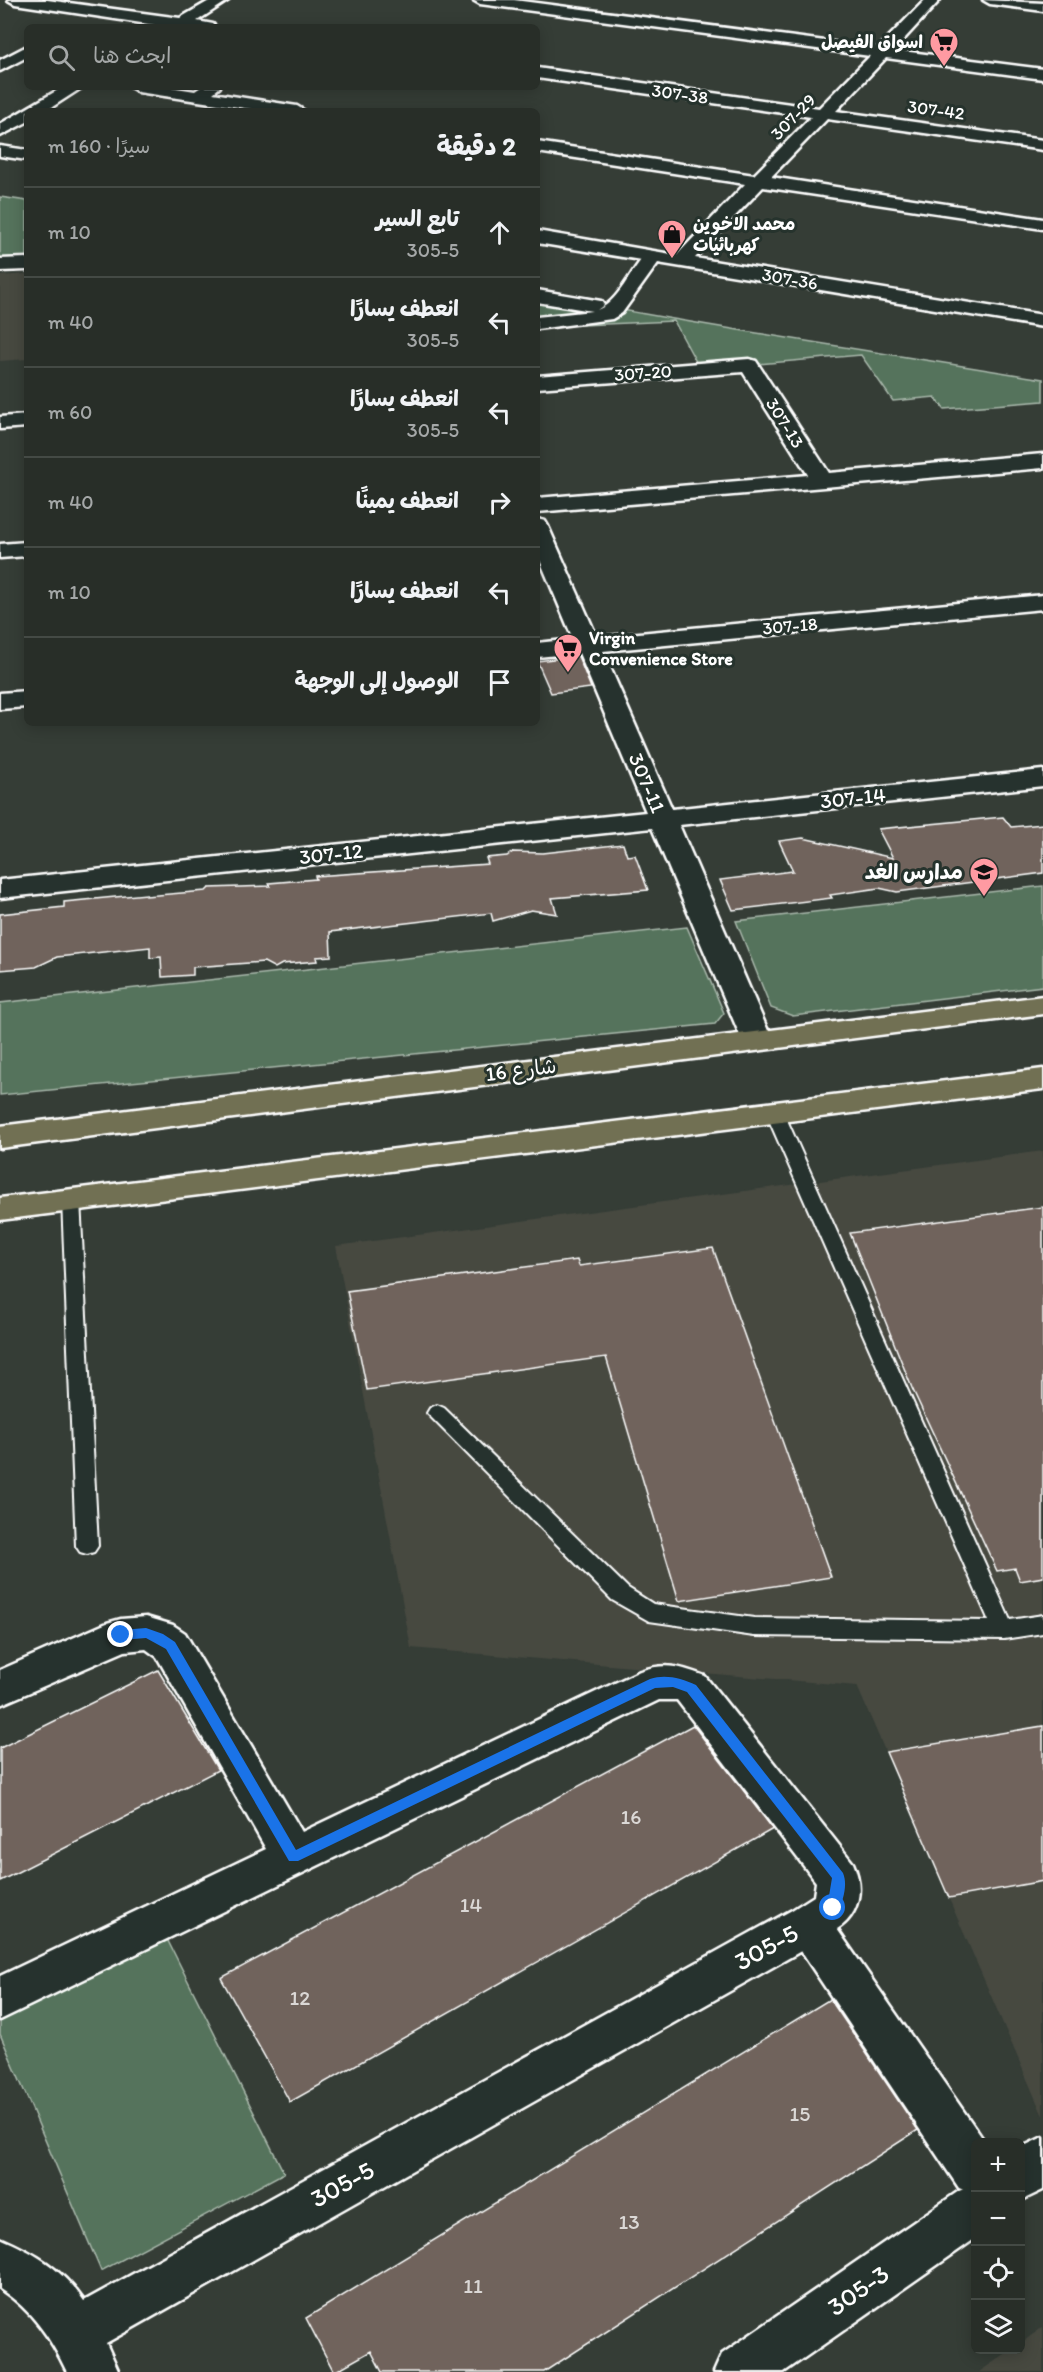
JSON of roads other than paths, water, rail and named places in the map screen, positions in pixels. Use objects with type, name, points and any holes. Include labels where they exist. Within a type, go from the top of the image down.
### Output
[{"type":"main road","name":"شارع 16","points":[[0,1137],[1043,1005]]},
{"type":"main road","points":[[0,1209],[1043,1079]]},
{"type":"street","points":[[15,0],[173,24]]},
{"type":"street","points":[[181,24],[222,0]]},
{"type":"street","points":[[480,0],[1043,74]]},
{"type":"street","name":"307-29","points":[[682,260],[933,0]]},
{"type":"street","points":[[990,0],[1043,7]]},
{"type":"street","points":[[80,22],[99,12]]},
{"type":"street","points":[[0,66],[24,53]]},
{"type":"street","points":[[0,66],[24,70]]},
{"type":"street","name":"307-38","points":[[540,73],[823,114]]},
{"type":"street","points":[[39,108],[70,90]]},
{"type":"street","points":[[178,90],[205,92],[282,108]]},
{"type":"street","name":"307-42","points":[[823,114],[1043,145]]},
{"type":"street","points":[[0,131],[24,117]]},
{"type":"street","points":[[540,147],[1043,224]]},
{"type":"street","points":[[0,151],[24,155]]},
{"type":"street","name":"307-36","points":[[540,237],[1043,321]]},
{"type":"street","points":[[540,322],[605,315],[615,309],[653,256]]},
{"type":"street","points":[[0,265],[24,264]]},
{"type":"street","points":[[540,296],[615,309]]},
{"type":"street","name":"307-20","points":[[540,382],[749,365]]},
{"type":"street","name":"307-13","points":[[749,365],[822,480]]},
{"type":"street","points":[[0,423],[24,421]]},
{"type":"street","points":[[540,505],[1043,461]]},
{"type":"street","name":"307-11","points":[[540,533],[757,1040]]},
{"type":"street","points":[[0,551],[24,549]]},
{"type":"street","name":"307-18","points":[[540,650],[1043,602]]},
{"type":"street","points":[[0,701],[24,699]]},
{"type":"street","name":"307-14","points":[[662,819],[1043,778]]},
{"type":"street","name":"307-12","points":[[0,889],[662,819]]},
{"type":"street","points":[[0,1688],[121,1635],[146,1633],[162,1639],[171,1645],[293,1857]]},
{"type":"street","name":"305-5","points":[[0,1999],[654,1683],[673,1682],[691,1688],[838,1877],[838,1889],[833,1908],[808,1924],[85,2352]]},
{"type":"street","points":[[808,1924],[971,2165]]},
{"type":"street","points":[[1025,2174],[1043,2161]]},
{"type":"street","name":"305-3","points":[[740,2372],[971,2211]]},
{"type":"street","points":[[0,2263],[35,2283],[56,2303],[85,2352]]},
{"type":"lane","points":[[774,1111],[1004,1630]]},
{"type":"lane","points":[[71,1200],[87,1546]]},
{"type":"lane","points":[[437,1413],[620,1594],[649,1612],[754,1627],[1004,1630],[1043,1624]]},
{"type":"place","name":"اسواق الفيصل","points":[[944,68]]},
{"type":"place","name":"محمد الاخوين كهربائيات","points":[[672,260]]},
{"type":"place","name":"Virgin Convenience Store","points":[[568,674]]},
{"type":"place","name":"مدارس الغد","points":[[984,898]]}]
